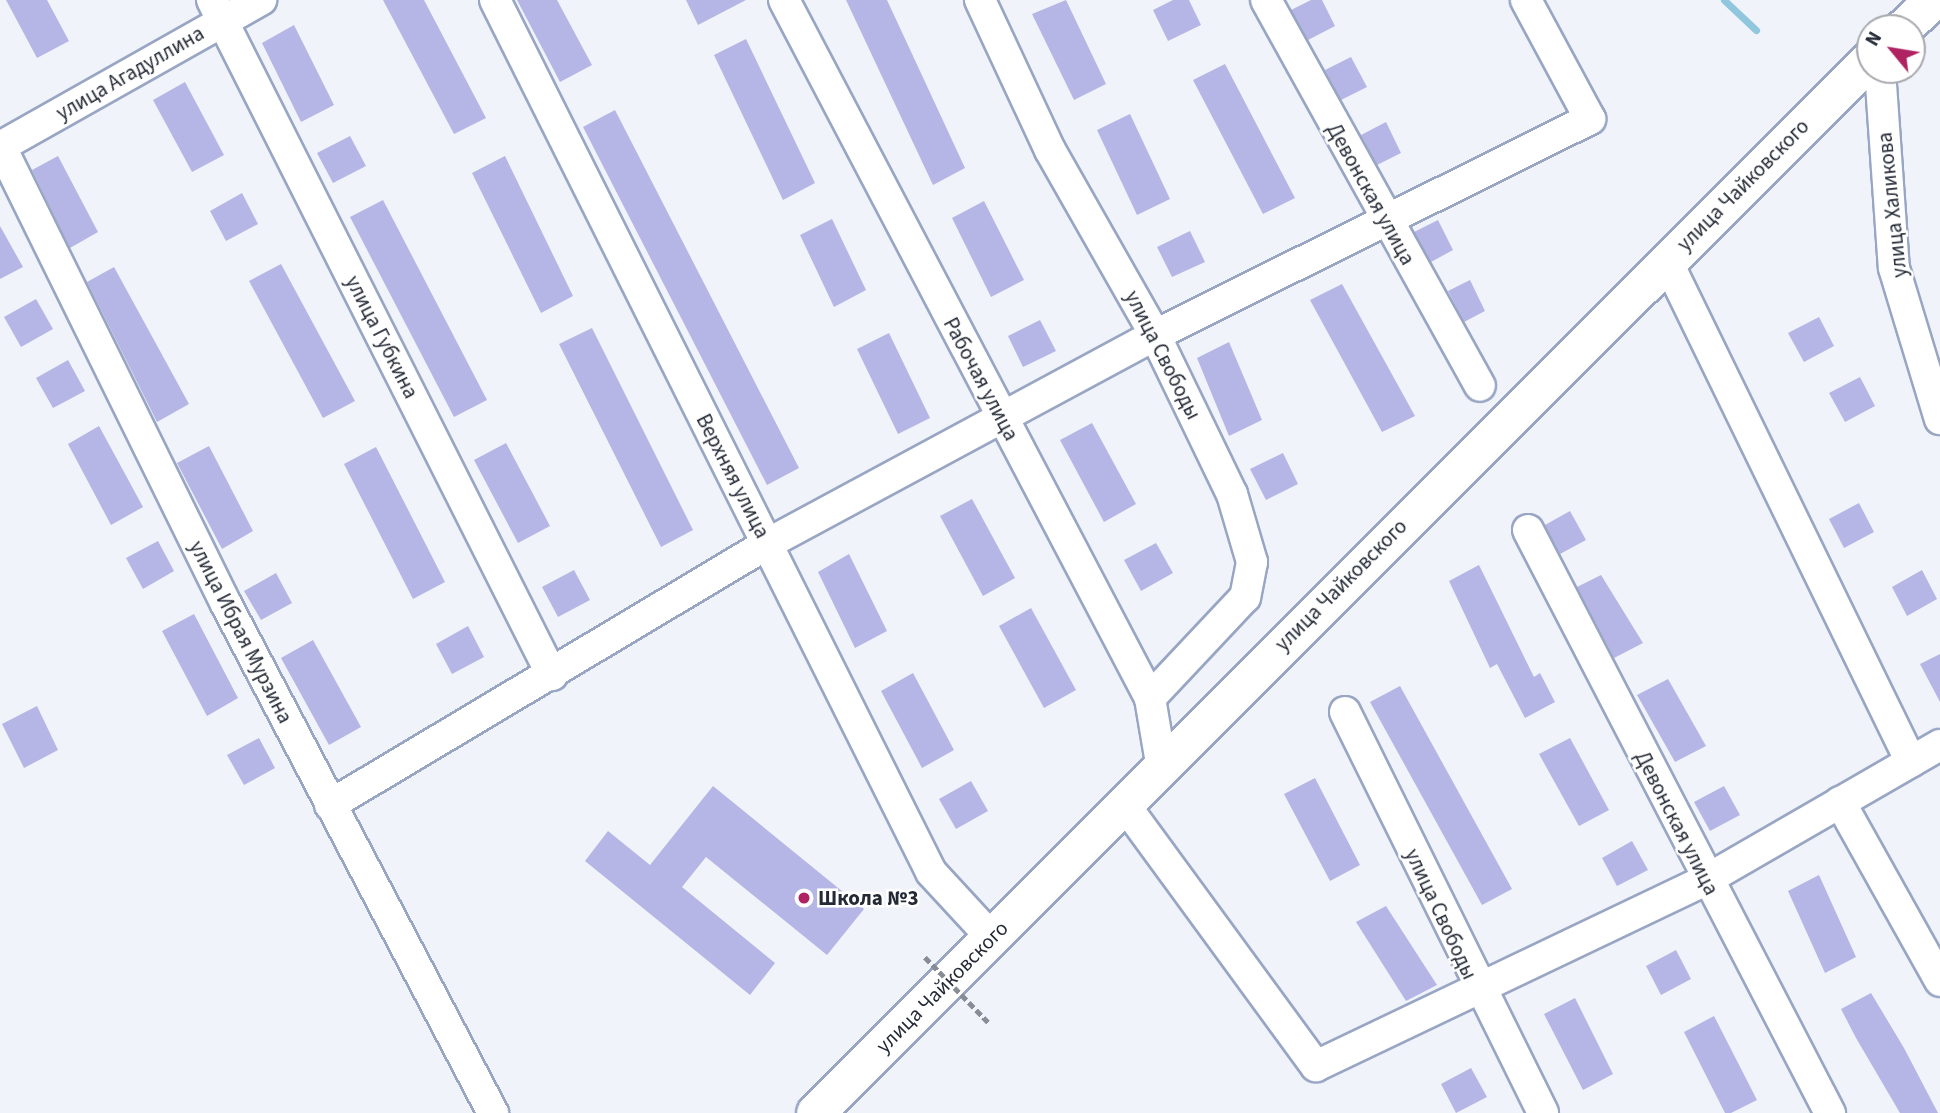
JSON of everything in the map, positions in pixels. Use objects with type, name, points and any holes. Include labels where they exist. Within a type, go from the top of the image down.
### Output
[{"type":"main road","points":[[1918,14],[1933,0]]},
{"type":"main road","name":"улица Чайковского","points":[[815,1113],[992,938],[1161,763],[1856,73]]},
{"type":"street","name":"улица Агадуллина","points":[[0,146],[217,10],[261,0]]},
{"type":"street","name":"Верхняя улица","points":[[495,0],[931,872],[992,938]]},
{"type":"street","name":"Рабочая улица","points":[[784,0],[1150,698],[1161,763]]},
{"type":"street","name":"улица Свободы","points":[[980,0],[1050,150],[1155,335],[1232,494],[1252,562],[1245,597],[1150,698]]},
{"type":"street","name":"Девонская улица","points":[[1266,0],[1384,221],[1480,386]]},
{"type":"street","points":[[330,805],[552,675],[767,544],[1003,421],[1155,335],[1590,119],[1526,0]]},
{"type":"street","name":"улица Губкина","points":[[217,10],[552,675]]},
{"type":"street","name":"улица Халикова","points":[[1881,84],[1894,268],[1940,419]]},
{"type":"street","name":"улица Ибрая Мурзина","points":[[0,146],[330,805],[493,1113]]},
{"type":"street","points":[[1667,261],[1910,762]]},
{"type":"street","name":"Девонская улица","points":[[1528,530],[1706,880],[1830,1113]]},
{"type":"street","name":"улица Свободы","points":[[1345,712],[1478,992],[1543,1113]]},
{"type":"street","points":[[1124,804],[1315,1066],[1478,992],[1706,880],[1940,745]]},
{"type":"street","points":[[1840,802],[1940,981]]},
{"type":"path","points":[[925,957],[988,1022]]},
{"type":"building","points":[[6,0],[47,0],[69,41],[37,58]]},
{"type":"building","points":[[383,0],[424,0],[486,118],[454,134]]},
{"type":"building","points":[[517,0],[557,0],[592,65],[560,82]]},
{"type":"building","points":[[686,0],[746,0],[698,25]]},
{"type":"building","points":[[846,0],[887,0],[965,168],[933,185]]},
{"type":"building","points":[[1066,0],[1106,84],[1074,100],[1032,14]]},
{"type":"building","points":[[1173,0],[1189,0],[1201,25],[1168,41],[1153,10]]},
{"type":"building","points":[[1311,0],[1322,0],[1335,26],[1308,40],[1291,10]]},
{"type":"building","points":[[294,25],[334,105],[301,122],[262,43]]},
{"type":"building","points":[[746,39],[815,183],[783,200],[714,55]]},
{"type":"building","points":[[1351,57],[1367,87],[1341,100],[1325,70]]},
{"type":"building","points":[[1225,64],[1295,198],[1263,214],[1193,80]]},
{"type":"building","points":[[185,82],[224,155],[192,172],[153,100]]},
{"type":"building","points":[[615,110],[799,468],[767,485],[583,127]]},
{"type":"building","points":[[1130,114],[1170,199],[1137,215],[1097,130]]},
{"type":"building","points":[[1386,122],[1401,153],[1377,165],[1361,135]]},
{"type":"building","points":[[350,136],[366,166],[333,183],[317,153]]},
{"type":"building","points":[[58,156],[98,232],[70,248],[32,170]]},
{"type":"building","points":[[505,156],[573,296],[541,313],[472,173]]},
{"type":"building","points":[[242,193],[258,224],[226,241],[210,211]]},
{"type":"building","points":[[383,200],[487,400],[454,417],[350,217]]},
{"type":"building","points":[[984,201],[1024,280],[991,297],[952,218]]},
{"type":"building","points":[[832,219],[866,290],[834,307],[800,235]]},
{"type":"building","points":[[1438,220],[1453,250],[1431,262],[1414,232]]},
{"type":"building","points":[[0,226],[23,267],[0,279]]},
{"type":"building","points":[[1190,231],[1205,262],[1172,277],[1157,247]]},
{"type":"building","points":[[281,264],[355,401],[323,418],[249,281]]},
{"type":"building","points":[[114,267],[189,404],[157,422],[87,282]]},
{"type":"building","points":[[1470,280],[1485,311],[1464,322],[1448,291]]},
{"type":"building","points":[[1342,284],[1415,416],[1382,432],[1310,300]]},
{"type":"building","points":[[36,299],[53,329],[21,347],[4,317]]},
{"type":"building","points":[[1819,317],[1834,346],[1804,362],[1788,333]]},
{"type":"building","points":[[1040,320],[1056,351],[1023,367],[1008,336]]},
{"type":"building","points":[[592,328],[693,530],[661,547],[559,344]]},
{"type":"building","points":[[889,333],[930,418],[898,434],[857,349]]},
{"type":"building","points":[[1229,342],[1262,420],[1229,436],[1197,358]]},
{"type":"building","points":[[68,360],[85,391],[53,408],[36,378]]},
{"type":"building","points":[[1860,377],[1875,406],[1845,422],[1829,393]]},
{"type":"building","points":[[1092,423],[1136,504],[1104,522],[1060,440]]},
{"type":"building","points":[[99,426],[143,507],[111,525],[68,444]]},
{"type":"building","points":[[506,443],[550,526],[518,543],[474,460]]},
{"type":"building","points":[[209,446],[253,531],[222,549],[177,463]]},
{"type":"building","points":[[376,447],[445,582],[413,599],[344,464]]},
{"type":"building","points":[[1283,453],[1298,484],[1266,500],[1250,469]]},
{"type":"building","points":[[972,499],[1015,578],[983,596],[940,516]]},
{"type":"building","points":[[1859,503],[1874,532],[1844,548],[1829,519]]},
{"type":"building","points":[[1570,511],[1586,540],[1560,554],[1545,525]]},
{"type":"building","points":[[158,541],[174,571],[143,589],[126,558]]},
{"type":"building","points":[[1156,543],[1173,573],[1141,591],[1124,560]]},
{"type":"building","points":[[849,554],[887,631],[855,648],[818,572]]},
{"type":"building","points":[[1479,565],[1534,677],[1540,673],[1555,702],[1525,718],[1497,664],[1490,668],[1449,581]]},
{"type":"building","points":[[574,570],[590,600],[558,617],[542,587]]},
{"type":"building","points":[[1922,570],[1937,599],[1907,616],[1892,587]]},
{"type":"building","points":[[276,573],[292,603],[261,620],[244,591]]},
{"type":"building","points":[[1601,575],[1643,643],[1614,658],[1577,587]]},
{"type":"building","points":[[1031,608],[1076,690],[1044,708],[999,626]]},
{"type":"building","points":[[194,614],[238,698],[207,716],[162,631]]},
{"type":"building","points":[[468,626],[484,657],[452,674],[436,644]]},
{"type":"building","points":[[313,640],[361,727],[329,745],[281,658]]},
{"type":"building","points":[[1940,654],[1940,702],[1920,664]]},
{"type":"building","points":[[913,673],[954,750],[922,768],[881,691]]},
{"type":"building","points":[[1668,679],[1706,746],[1675,762],[1637,695]]},
{"type":"building","points":[[1400,686],[1512,889],[1482,905],[1370,702]]},
{"type":"building","points":[[37,706],[58,750],[24,768],[2,724]]},
{"type":"building","points":[[259,738],[275,768],[244,785],[227,755]]},
{"type":"building","points":[[1570,738],[1609,810],[1579,826],[1539,754]]},
{"type":"building","points":[[1315,778],[1360,865],[1330,881],[1284,794]]},
{"type":"building","points":[[971,781],[988,811],[956,829],[939,799]]},
{"type":"building","name":"Школа №3","points":[[713,786],[864,909],[827,955],[706,857],[682,887],[775,963],[750,995],[585,861],[608,831],[650,865]]},
{"type":"building","points":[[1724,786],[1740,815],[1710,831],[1694,802]]},
{"type":"building","points":[[1632,841],[1648,870],[1617,886],[1602,858]]},
{"type":"building","points":[[1819,875],[1856,957],[1825,973],[1788,891]]},
{"type":"building","points":[[1386,906],[1437,985],[1406,1001],[1356,922]]},
{"type":"building","points":[[1676,950],[1691,979],[1661,995],[1646,966]]},
{"type":"building","points":[[1871,993],[1938,1113],[1900,1113],[1856,1038],[1841,1009]]},
{"type":"building","points":[[1575,998],[1613,1074],[1583,1090],[1544,1014]]},
{"type":"building","points":[[1714,1016],[1757,1100],[1731,1113],[1725,1113],[1684,1032]]},
{"type":"building","points":[[1471,1068],[1487,1097],[1456,1113],[1441,1084]]},
{"type":"waterway","points":[[1724,0],[1756,30]]},
{"type":"place","name":"Школа №3","points":[[804,898]]}]
